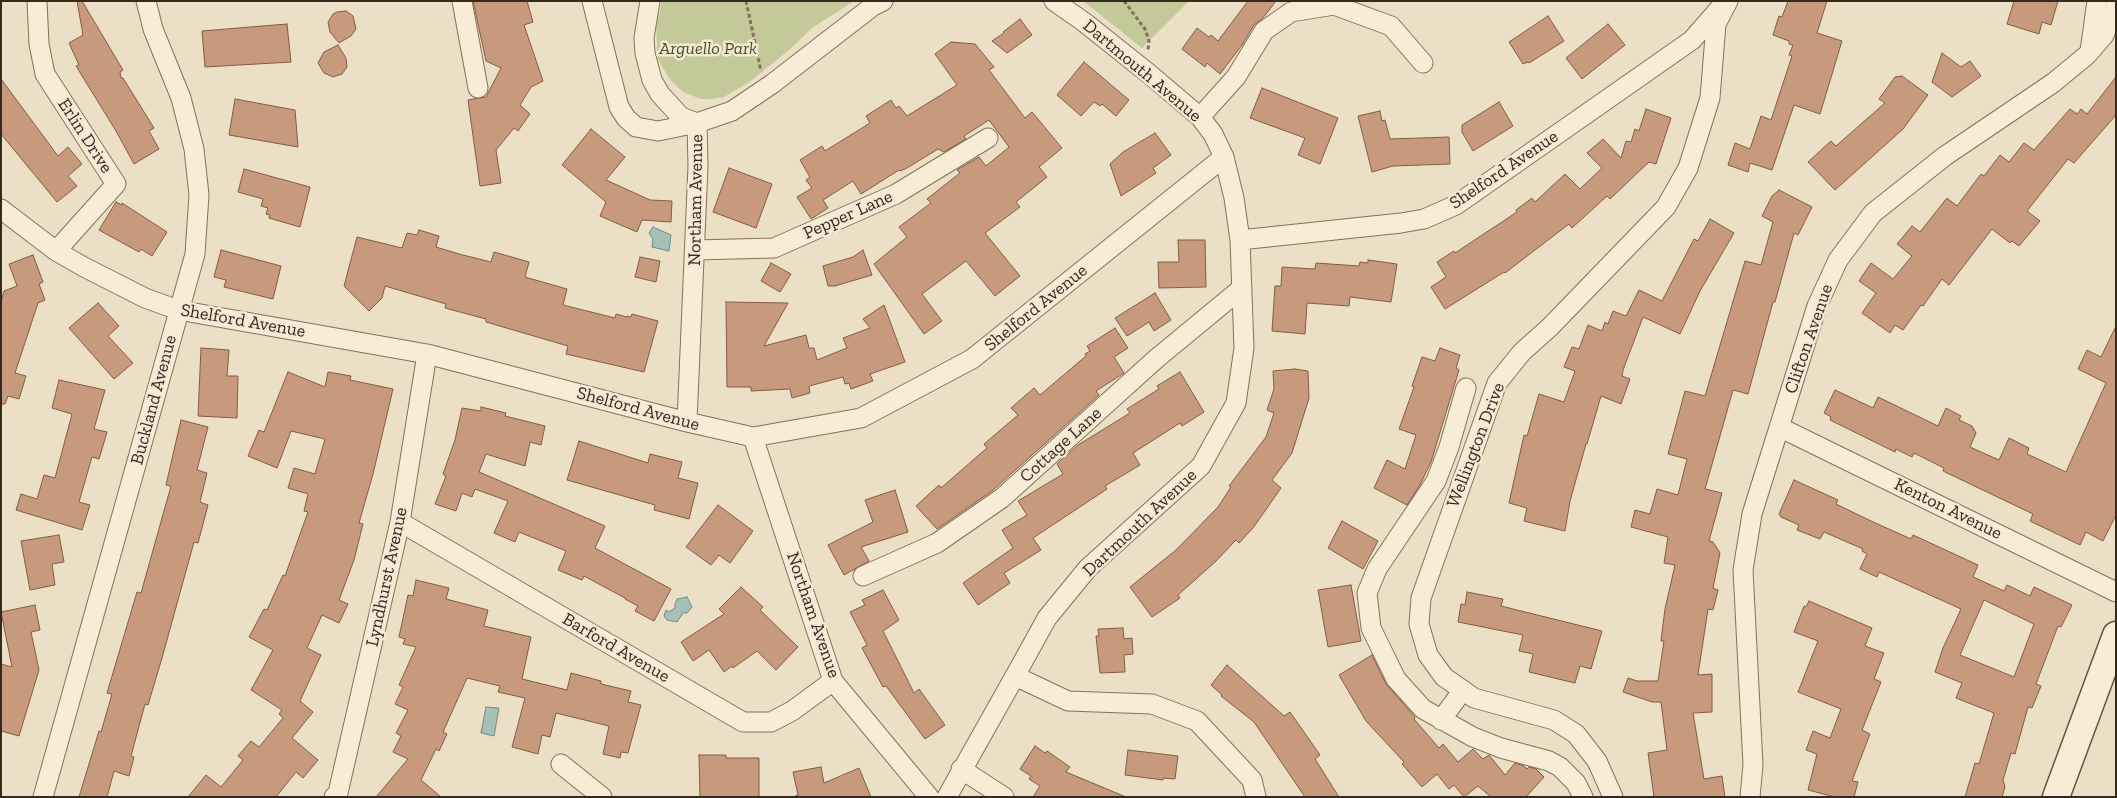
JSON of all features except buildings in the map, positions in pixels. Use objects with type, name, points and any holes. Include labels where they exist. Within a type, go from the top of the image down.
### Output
[{"type":"main road","points":[[2056,797],[2116,635]]},
{"type":"street","name":"Erlin Drive","points":[[37,1],[38,44],[45,74],[116,184],[56,251]]},
{"type":"street","name":"Buckland Avenue","points":[[43,797],[195,254],[199,196],[194,149],[181,98],[153,29],[146,1]]},
{"type":"street","points":[[462,1],[478,88]]},
{"type":"street","points":[[592,1],[619,107],[626,118],[636,127],[652,130],[697,123],[732,110],[772,84],[873,6],[883,1]]},
{"type":"street","name":"Northam Avenue","points":[[650,1],[644,45],[652,80],[660,94],[681,117],[697,123],[696,250],[687,422]]},
{"type":"street","name":"Dartmouth Avenue","points":[[947,797],[1047,618],[1088,568],[1201,466],[1236,403],[1244,348],[1240,240],[1234,198],[1224,157],[1212,134],[1200,118],[1084,22],[1054,1]]},
{"type":"street","name":"Shelford Avenue","points":[[1240,240],[1401,223],[1424,219],[1456,205],[1692,40],[1727,1]]},
{"type":"street","name":"Wellington Drive","points":[[1613,797],[1598,761],[1576,734],[1554,720],[1474,698],[1444,677],[1428,655],[1419,624],[1421,598],[1497,383],[1522,352],[1550,327],[1666,207],[1688,168],[1710,98],[1716,24],[1727,1]]},
{"type":"street","points":[[2090,52],[2097,1]]},
{"type":"street","points":[[1200,118],[1236,77],[1264,31],[1291,12],[1334,5],[1390,26],[1423,64]]},
{"type":"street","name":"Clifton Avenue","points":[[1750,797],[1753,765],[1743,570],[1752,514],[1817,306],[1838,260],[1874,213],[1945,156],[2053,83],[2090,52],[2104,35],[2116,5]]},
{"type":"street","name":"Pepper Lane","points":[[696,250],[774,248],[896,194],[988,138]]},
{"type":"street","name":"Shelford Avenue","points":[[1,209],[56,251],[114,283],[178,310],[427,354],[687,422],[753,437],[862,418],[972,359],[1224,157]]},
{"type":"street","name":"Cottage Lane","points":[[863,576],[937,544],[1002,498],[1156,359],[1242,288]]},
{"type":"street","name":"Lyndhurst Avenue","points":[[339,796],[400,522],[427,354]]},
{"type":"street","points":[[1466,388],[1449,447],[1436,481],[1377,569],[1367,593],[1371,628],[1396,679],[1423,709],[1473,737],[1501,748],[1549,761],[1560,767],[1576,783],[1583,797]]},
{"type":"street","name":"Kenton Avenue","points":[[1779,426],[2116,592]]},
{"type":"street","name":"Northam Avenue","points":[[753,437],[833,681],[929,797]]},
{"type":"street","name":"Barford Avenue","points":[[400,522],[743,722],[771,722],[792,712],[833,681]]},
{"type":"street","points":[[1015,676],[1068,701],[1152,704],[1197,721],[1252,780],[1256,797]]},
{"type":"street","points":[[1441,720],[1463,690]]},
{"type":"street","points":[[561,764],[602,797]]},
{"type":"street","points":[[961,769],[1004,797]]},
{"type":"path","points":[[746,1],[762,76]]},
{"type":"path","points":[[1124,1],[1145,29],[1149,41]]},
{"type":"green space","name":"Arguello Park","points":[[662,1],[854,1],[812,28],[788,51],[748,83],[724,97],[701,99],[683,92],[670,80],[658,59],[656,28]]},
{"type":"green space","points":[[1083,1],[1189,1],[1142,48]]},
{"type":"water","points":[[653,227],[671,235],[669,251],[652,247],[653,239],[649,233]]},
{"type":"water","points":[[687,597],[692,607],[687,613],[683,613],[677,622],[667,620],[664,616],[666,610],[669,612],[675,608],[677,599]]},
{"type":"water","points":[[486,707],[499,708],[494,736],[481,733]]}]
